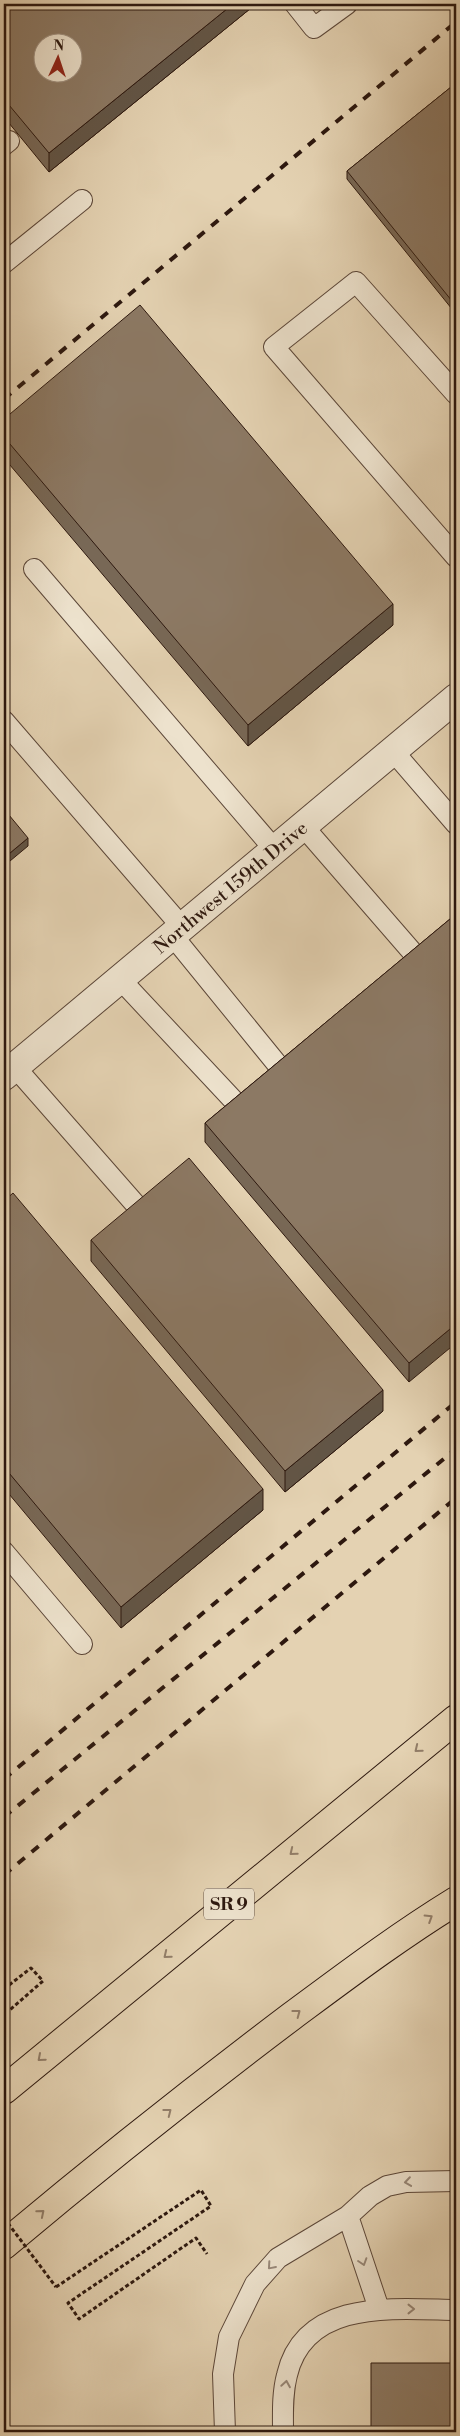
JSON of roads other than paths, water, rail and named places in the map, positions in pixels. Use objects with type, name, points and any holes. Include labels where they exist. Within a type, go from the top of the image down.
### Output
[{"type":"main road","name":"SR 9","points":[[4,2090],[456,1719]]},
{"type":"main road","points":[[4,2244],[82,2179],[242,2054],[402,1935],[456,1901]]},
{"type":"street","name":"Northwest 159th Drive","points":[[9,1072],[456,698]]},
{"type":"lane","points":[[295,4],[314,28],[347,4]]},
{"type":"lane","points":[[4,263],[82,200]]},
{"type":"lane","points":[[456,394],[356,282],[274,347],[456,557]]},
{"type":"lane","points":[[34,569],[275,850]]},
{"type":"lane","points":[[4,721],[177,931],[278,1064]]},
{"type":"lane","points":[[393,751],[456,824]]},
{"type":"lane","points":[[303,826],[414,954]]},
{"type":"lane","points":[[120,979],[236,1103]]},
{"type":"lane","points":[[9,1072],[136,1205]]},
{"type":"lane","points":[[4,1552],[82,1644]]},
{"type":"lane","points":[[225,2432],[223,2374],[229,2337],[255,2284],[278,2258],[348,2216],[370,2196],[387,2186],[406,2182],[456,2181]]},
{"type":"lane","points":[[348,2216],[379,2309]]},
{"type":"lane","points":[[283,2432],[283,2399],[287,2374],[296,2353],[309,2335],[331,2320],[356,2312],[379,2309],[456,2310]]},
{"type":"railway","points":[[4,399],[456,22]]},
{"type":"railway","points":[[4,1779],[456,1402]]},
{"type":"railway","points":[[4,1817],[456,1449]]},
{"type":"railway","points":[[4,1875],[456,1498]]}]
